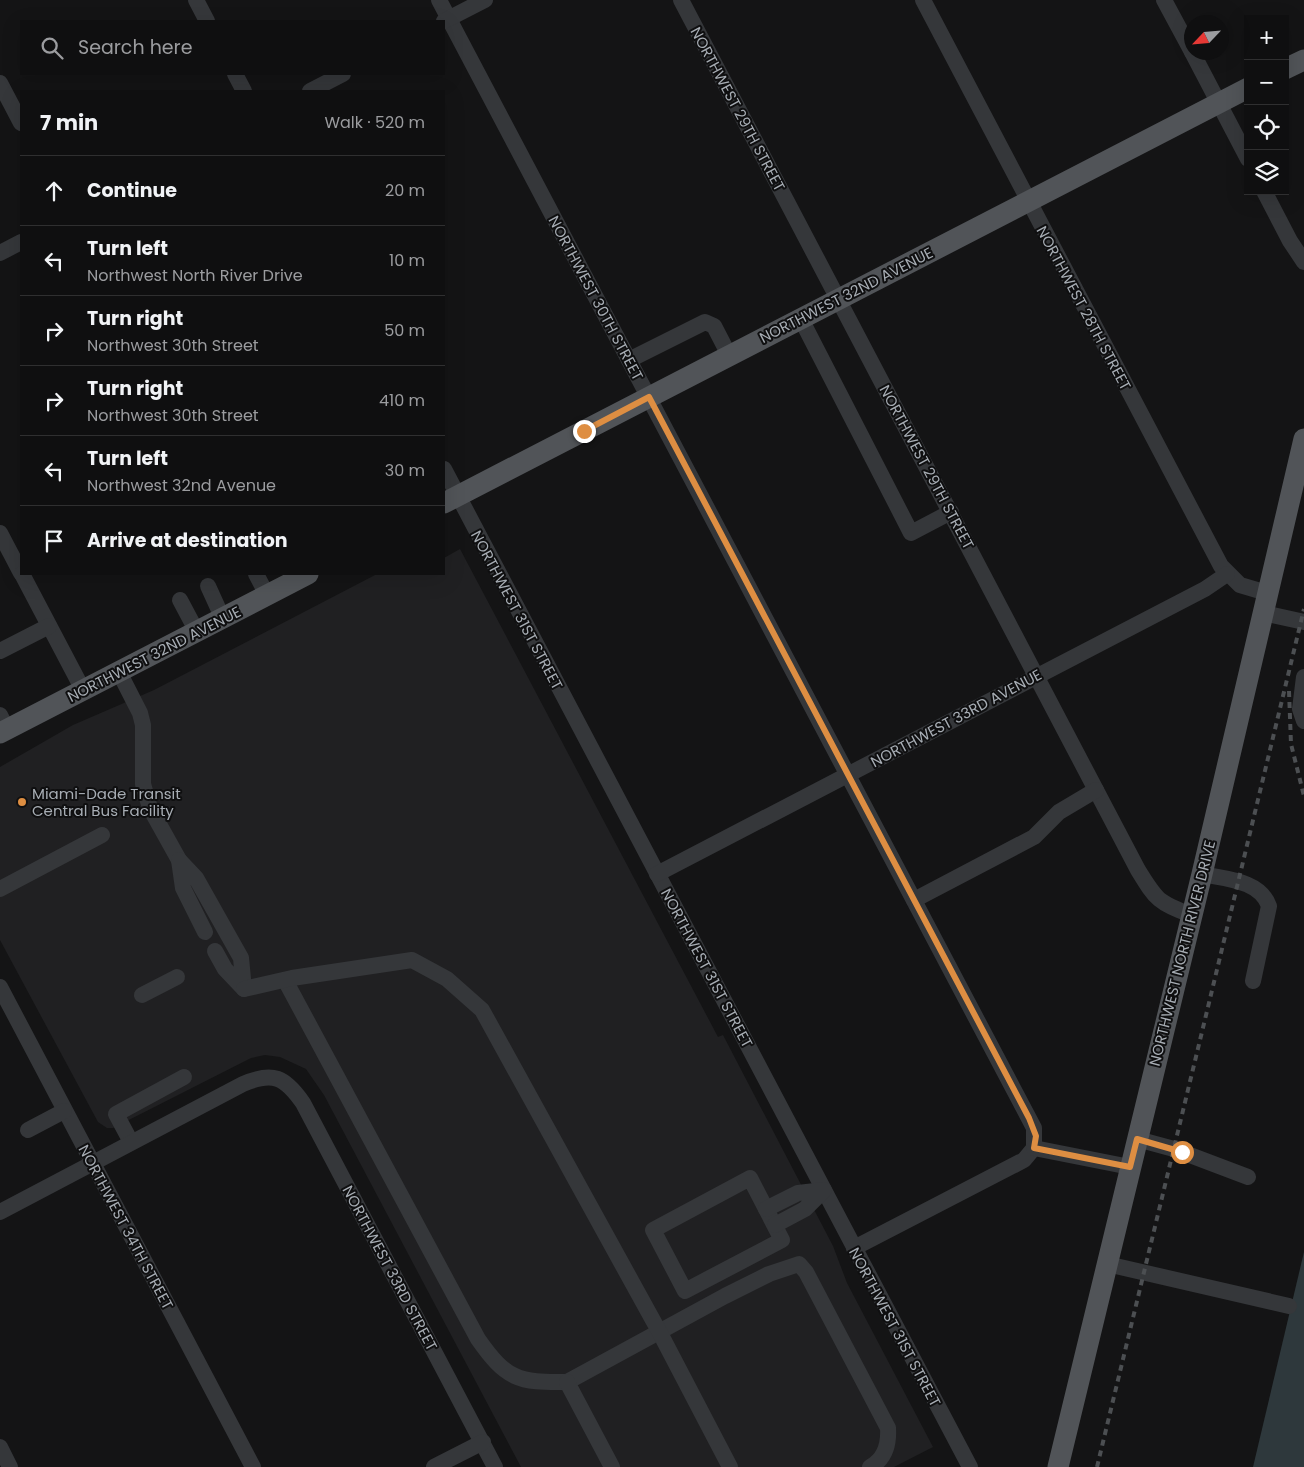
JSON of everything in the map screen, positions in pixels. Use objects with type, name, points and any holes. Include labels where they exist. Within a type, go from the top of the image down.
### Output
[{"type":"main road","points":[[1289,67],[1304,60]]},
{"type":"main road","name":"NORTHWEST 32ND AVENUE","points":[[451,500],[1244,90]]},
{"type":"main road","name":"NORTHWEST NORTH RIVER DRIVE","points":[[1058,1467],[1202,874],[1265,603],[1300,477],[1304,439]]},
{"type":"main road","name":"NORTHWEST 32ND AVENUE","points":[[2,726],[84,690],[306,575]]},
{"type":"street","points":[[196,0],[206,20]]},
{"type":"street","name":"NORTHWEST 30TH STREET","points":[[439,0],[446,20],[649,397],[1029,1118],[1036,1136],[1034,1148]]},
{"type":"street","points":[[446,20],[485,0]]},
{"type":"street","name":"NORTHWEST 29TH STREET","points":[[681,0],[1096,790],[1152,892],[1162,903],[1191,915]]},
{"type":"street","name":"NORTHWEST 28TH STREET","points":[[922,0],[1227,574]]},
{"type":"street","points":[[1164,0],[1184,37]]},
{"type":"street","points":[[1196,60],[1244,151]]},
{"type":"street","points":[[235,75],[243,90]]},
{"type":"street","points":[[312,90],[341,75]]},
{"type":"street","points":[[0,83],[20,121]]},
{"type":"street","points":[[1266,195],[1304,262]]},
{"type":"street","points":[[0,253],[20,243]]},
{"type":"street","points":[[801,319],[911,533],[951,512]]},
{"type":"street","points":[[629,360],[706,322],[714,326],[729,355]]},
{"type":"street","name":"NORTHWEST 31ST STREET","points":[[445,473],[451,500],[657,874],[970,1467]]},
{"type":"street","points":[[0,533],[20,571]]},
{"type":"street","points":[[1227,574],[1265,603],[1304,622]]},
{"type":"street","name":"NORTHWEST 33RD AVENUE","points":[[657,874],[1205,589],[1227,574]]},
{"type":"street","points":[[22,575],[84,690]]},
{"type":"street","points":[[257,575],[267,595]]},
{"type":"street","points":[[208,586],[223,619]]},
{"type":"street","points":[[180,600],[197,632]]},
{"type":"street","points":[[0,651],[49,626]]},
{"type":"street","points":[[119,672],[140,713],[143,725],[143,784],[150,808],[179,860],[196,878],[240,958],[244,989]]},
{"type":"street","points":[[1304,677],[1300,709],[1304,721]]},
{"type":"street","points":[[914,900],[1034,837],[1059,812],[1096,790]]},
{"type":"street","points":[[0,889],[102,835]]},
{"type":"street","points":[[179,860],[184,888],[205,932]]},
{"type":"street","points":[[1202,874],[1248,884],[1266,896],[1269,906],[1253,981]]},
{"type":"street","points":[[215,951],[225,968],[244,989]]},
{"type":"street","points":[[244,989],[284,980],[412,960],[447,979],[482,1010],[660,1333],[730,1467]]},
{"type":"street","points":[[142,995],[177,977]]},
{"type":"street","points":[[284,980],[478,1339],[490,1356],[514,1378],[547,1383],[567,1382],[725,1296],[769,1274],[798,1264],[806,1272],[888,1428],[889,1441],[885,1452],[878,1463],[870,1467]]},
{"type":"street","name":"NORTHWEST 34TH STREET","points":[[0,987],[253,1467]]},
{"type":"street","points":[[0,1212],[131,1142],[116,1114],[184,1077]]},
{"type":"street","name":"NORTHWEST 33RD STREET","points":[[131,1142],[243,1084],[259,1078],[276,1077],[292,1089],[303,1104],[496,1467]]},
{"type":"street","points":[[28,1130],[64,1111]]},
{"type":"street","points":[[1137,1139],[1174,1148],[1248,1177]]},
{"type":"street","points":[[854,1248],[1018,1164],[1034,1148],[1130,1167]]},
{"type":"street","points":[[750,1178],[766,1210],[782,1240],[685,1291],[653,1230],[750,1178]]},
{"type":"street","points":[[766,1210],[798,1192],[824,1190]]},
{"type":"street","points":[[775,1225],[805,1209],[824,1190]]},
{"type":"street","points":[[1107,1264],[1289,1306]]},
{"type":"street","points":[[567,1382],[612,1467]]},
{"type":"street","points":[[434,1467],[482,1442]]},
{"type":"street","points":[[0,1448],[10,1467]]},
{"type":"shaded area","name":"Miami-Dade Transit Central Bus Facility","points":[[460,549],[718,1037],[723,1035],[833,1246],[847,1283],[933,1447],[894,1467],[521,1467],[324,1095],[306,1069],[280,1057],[265,1055],[251,1058],[113,1128],[107,1128],[98,1122],[0,940],[0,767],[73,725],[154,690],[375,575],[445,575],[445,557]]},
{"type":"shaded area","points":[[1304,1252],[1304,1467],[1253,1467]]},
{"type":"railway","points":[[1097,1467],[1304,609]]},
{"type":"railway","points":[[1289,691],[1291,744],[1304,796]]},
{"type":"place","name":"Miami-Dade Transit Central Bus Facility","points":[[22,802]]},
{"type":"route","points":[[584,431],[649,397],[1029,1118],[1036,1136],[1034,1148],[1130,1167],[1137,1139],[1174,1148],[1182,1152]]}]
